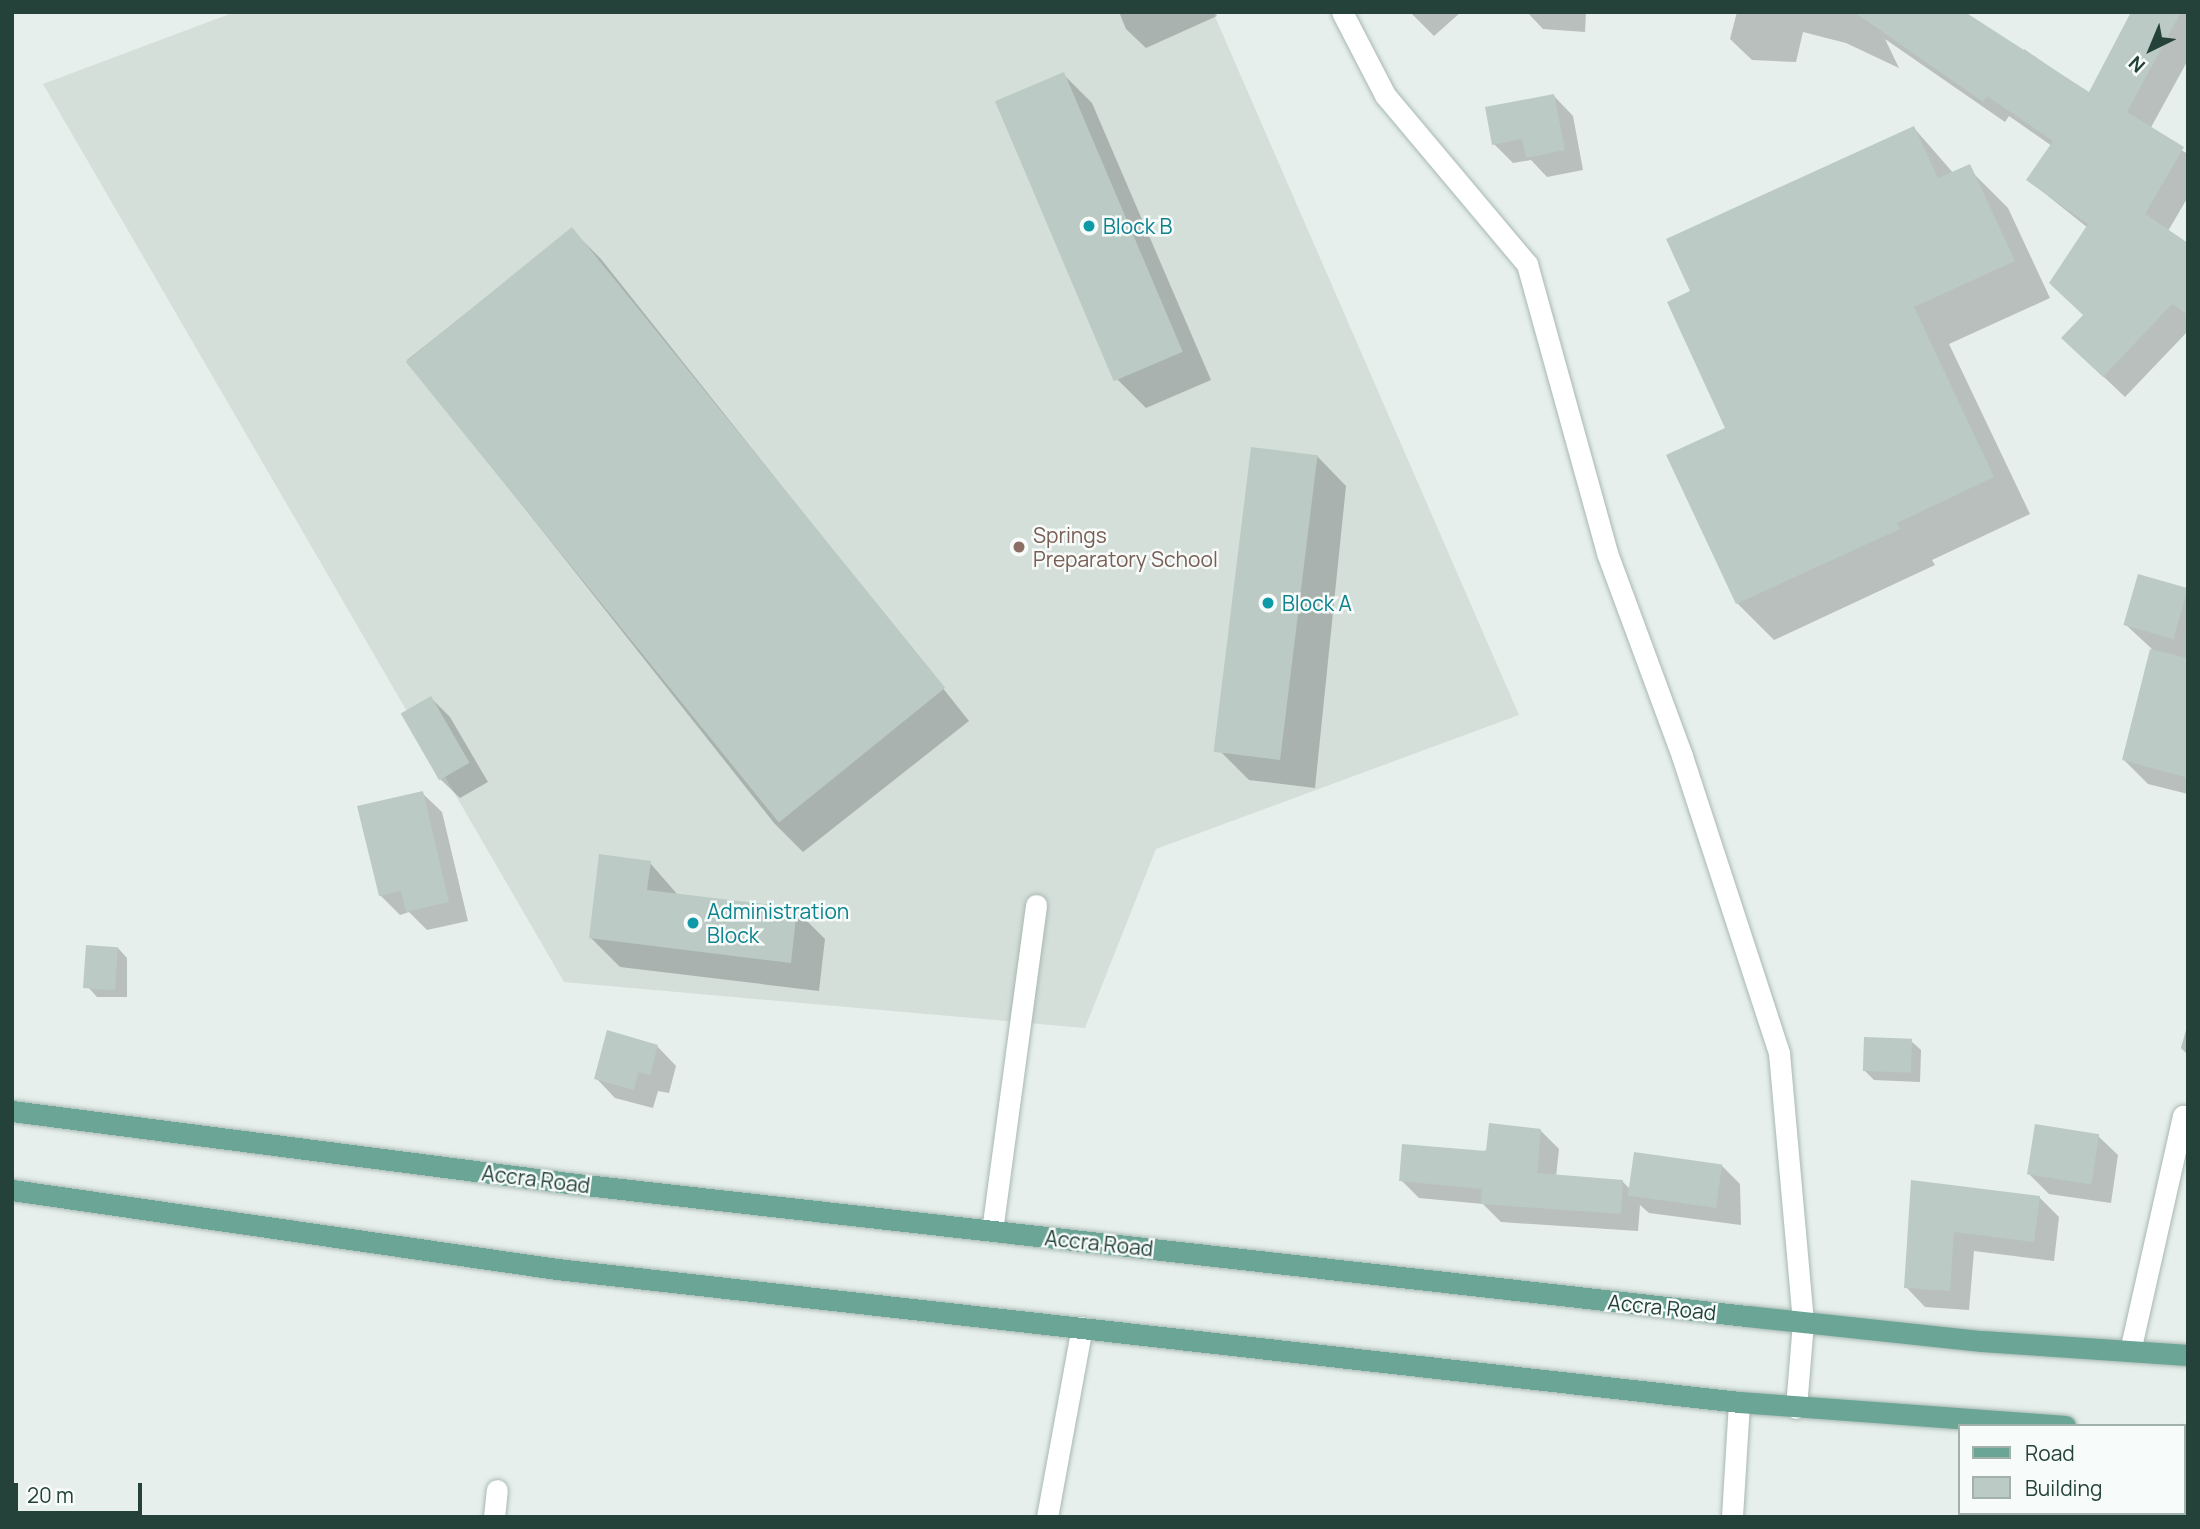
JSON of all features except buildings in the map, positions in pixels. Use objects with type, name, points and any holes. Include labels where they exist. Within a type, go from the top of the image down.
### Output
[{"type":"main road","name":"Accra Road","points":[[12,1111],[568,1184],[1803,1322],[2188,1355]]},
{"type":"main road","points":[[12,1190],[557,1269],[1796,1408],[2035,1424]]},
{"type":"street","points":[[1342,12],[1385,95],[1527,264],[1607,553],[1682,756],[1779,1054],[1803,1322],[1796,1408]]},
{"type":"street","points":[[992,1231],[1036,905]]},
{"type":"street","points":[[2130,1351],[2183,1115],[2188,1116]]},
{"type":"street","points":[[1047,1517],[1082,1327]]},
{"type":"street","points":[[1732,1517],[1739,1402]]},
{"type":"street","points":[[494,1517],[497,1490]]},
{"type":"shaded area","points":[[235,12],[1213,12],[1519,715],[1156,849],[1085,1028],[564,982],[43,84]]},
{"type":"place","name":"Block B","points":[[1089,226]]},
{"type":"place","name":"Springs Preparatory School","points":[[1019,547]]},
{"type":"place","name":"Block A","points":[[1268,603]]},
{"type":"place","name":"Administration Block","points":[[693,923]]}]
